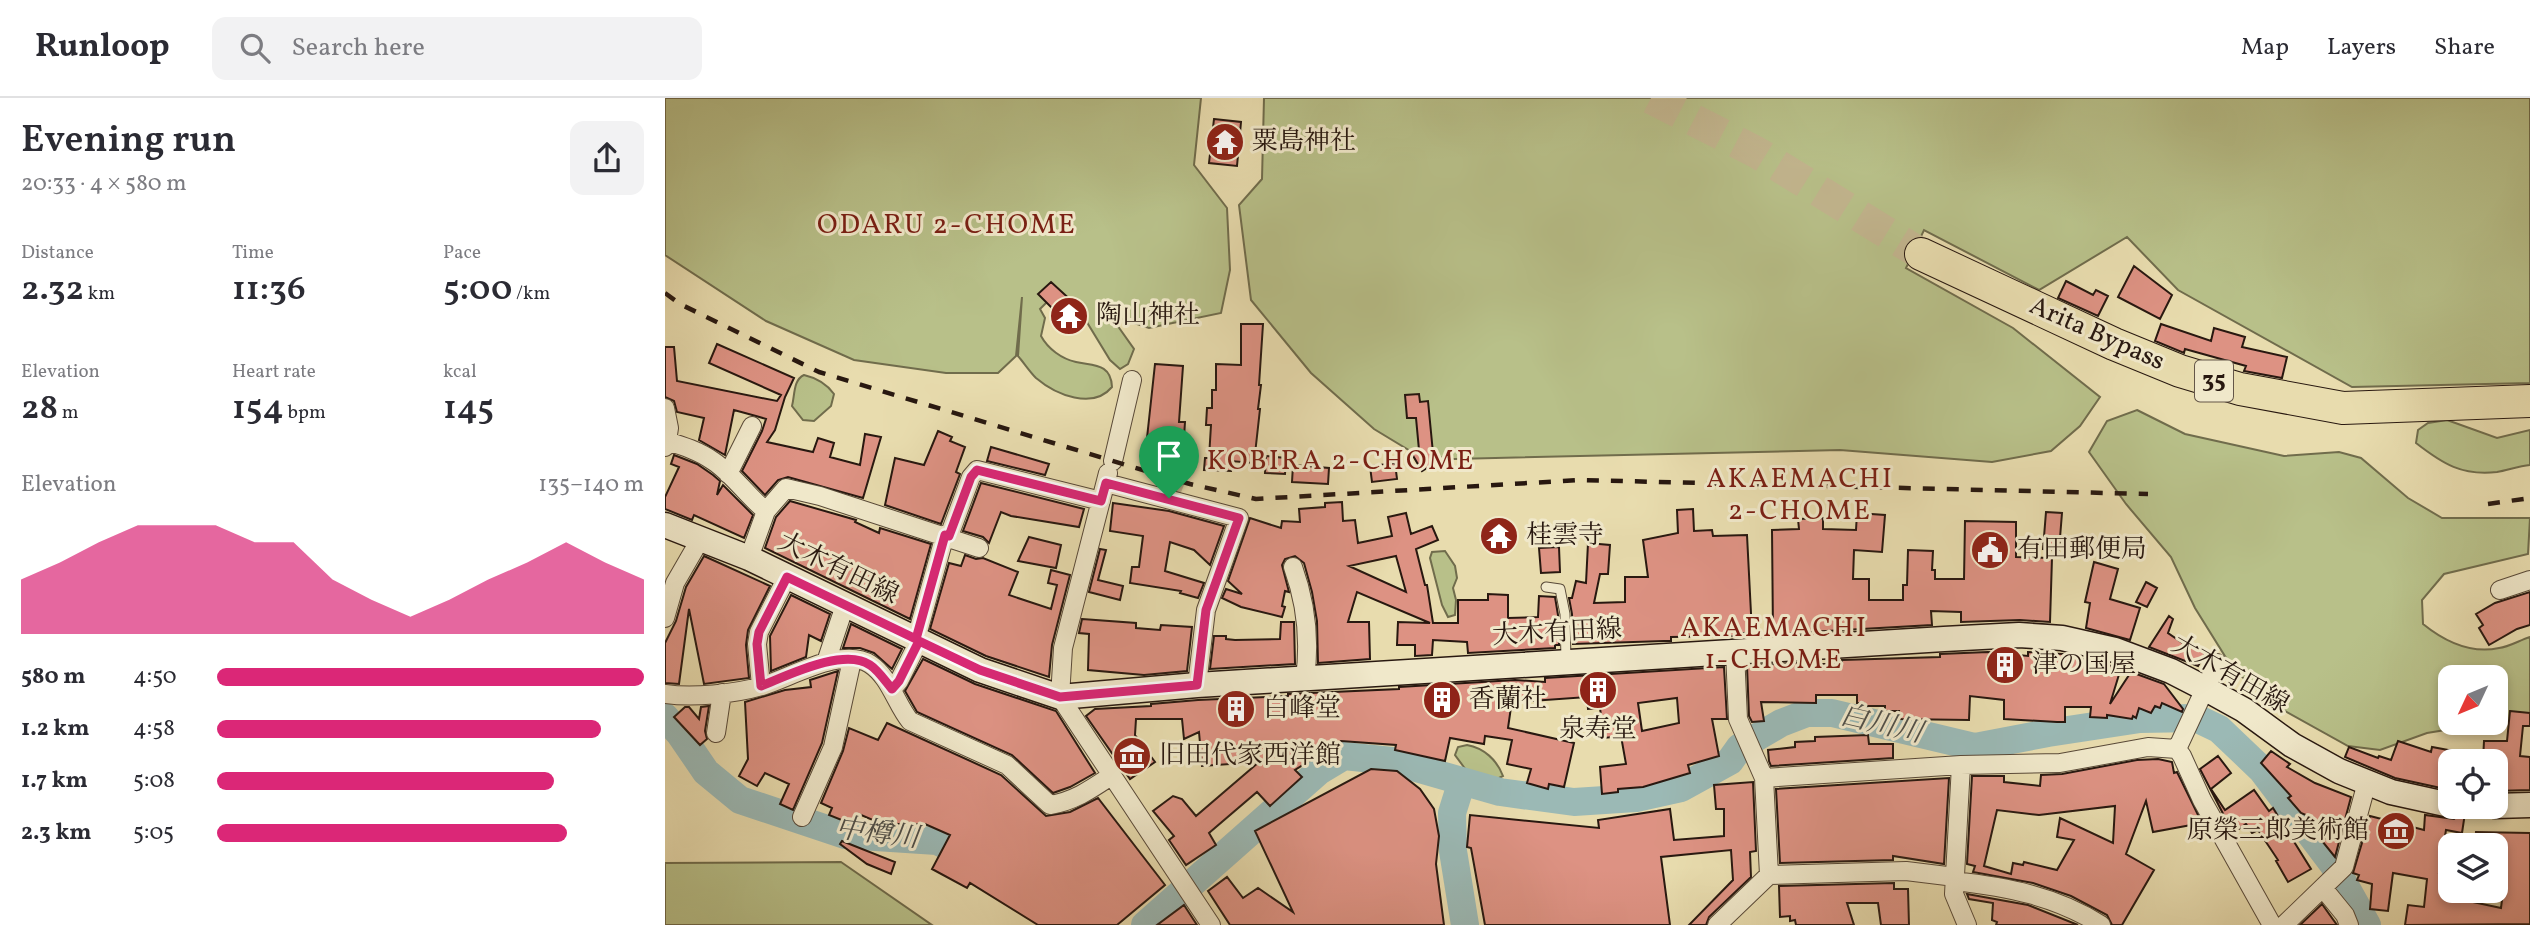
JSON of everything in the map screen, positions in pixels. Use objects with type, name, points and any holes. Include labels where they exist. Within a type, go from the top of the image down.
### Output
[{"type":"highway","name":"Arita Bypass","points":[[1921,254],[2114,344],[2180,371],[2240,389],[2343,408],[2530,401]]},
{"type":"main road","name":"大木有田線","points":[[665,524],[749,558],[980,670],[1060,697],[1305,678],[2019,635],[2062,638],[2115,650],[2171,671],[2203,696],[2244,710],[2292,745],[2339,771],[2391,792],[2438,802]]},
{"type":"main road","points":[[2508,806],[2530,805]]},
{"type":"street","points":[[1132,380],[1063,648],[1060,697],[1208,924]]},
{"type":"street","points":[[665,408],[669,428],[666,444],[691,448],[714,461],[748,497],[766,511]]},
{"type":"street","points":[[729,474],[753,426]]},
{"type":"street","points":[[892,689],[899,681],[917,640],[947,536],[971,477],[977,470],[1107,479],[1239,518],[1206,610],[1197,685]]},
{"type":"street","points":[[749,558],[766,511],[786,488],[820,496],[979,548]]},
{"type":"street","points":[[665,618],[675,583],[701,538]]},
{"type":"street","points":[[1293,567],[1298,581],[1309,649],[1305,678]]},
{"type":"street","points":[[761,686],[757,644],[759,632],[787,577]]},
{"type":"street","points":[[2500,590],[2530,580]]},
{"type":"street","points":[[825,662],[845,605]]},
{"type":"street","points":[[1735,652],[1738,719],[1764,778],[1769,875]]},
{"type":"street","points":[[665,694],[722,693],[761,686],[825,662],[852,660],[870,664],[892,689],[910,721],[1007,765],[1050,805],[1069,802],[1111,776]]},
{"type":"street","points":[[802,817],[833,747],[852,660]]},
{"type":"street","points":[[2177,749],[2217,663]]},
{"type":"street","points":[[716,733],[722,693]]},
{"type":"street","points":[[1764,778],[1961,765],[2060,762],[2148,747],[2177,749]]},
{"type":"street","points":[[2177,749],[2202,800],[2272,925]]},
{"type":"street","points":[[1961,765],[1954,894],[1967,925]]},
{"type":"street","points":[[2284,925],[2344,867],[2367,782]]},
{"type":"street","points":[[1717,925],[1769,875],[1906,871],[2024,891],[2082,913],[2101,925]]},
{"type":"street","points":[[2323,888],[2345,915],[2349,925]]},
{"type":"lane","points":[[1546,587],[1560,589],[1565,614],[1566,663]]},
{"type":"green space","points":[[665,98],[1201,98],[1194,165],[1227,208],[1230,270],[1221,313],[1149,328],[1110,315],[1134,349],[1128,364],[1120,369],[1110,360],[1077,306],[1056,293],[1040,309],[1045,318],[1041,336],[1051,349],[1061,356],[1105,370],[1111,379],[1112,387],[1095,398],[1074,398],[1054,390],[1036,378],[1018,356],[1022,297],[1016,356],[998,373],[946,373],[854,360],[766,321],[665,255]]},
{"type":"green space","points":[[1264,98],[2530,98],[2530,383],[2352,387],[2178,290],[2127,237],[2039,290],[1924,230],[1906,268],[2013,328],[2100,397],[2080,426],[2051,451],[1992,462],[1840,450],[1454,459],[1417,455],[1374,429],[1311,373],[1251,300],[1239,205],[1262,179]]},
{"type":"green space","points":[[804,375],[821,381],[834,394],[831,406],[814,421],[803,420],[792,406],[796,384]]},
{"type":"green space","points":[[2137,410],[2185,434],[2284,456],[2339,452],[2361,458],[2408,498],[2442,518],[2530,518],[2528,554],[2444,574],[2422,600],[2423,624],[2458,645],[2489,649],[2507,646],[2530,637],[2530,719],[2508,721],[2508,665],[2438,665],[2438,731],[2380,750],[2348,746],[2276,706],[2233,669],[2195,608],[2171,557],[2126,504],[2089,452],[2107,421]]},
{"type":"green space","points":[[2447,420],[2497,438],[2530,430],[2530,465],[2497,472],[2473,472],[2453,467],[2416,443],[2418,430],[2428,423]]},
{"type":"green space","points":[[1445,551],[1455,566],[1457,578],[1453,588],[1456,600],[1455,615],[1448,617],[1442,605],[1430,558],[1432,552]]},
{"type":"green space","points":[[1467,745],[1489,756],[1503,776],[1497,779],[1466,770],[1455,755],[1458,747]]},
{"type":"green space","points":[[841,862],[932,925],[665,925],[665,863]]},
{"type":"building","name":"粟島神社","points":[[1214,119],[1241,122],[1237,166],[1209,163]]},
{"type":"building","points":[[2134,266],[2172,295],[2160,319],[2118,297]]},
{"type":"building","points":[[2066,281],[2093,295],[2096,290],[2108,296],[2098,316],[2058,298]]},
{"type":"building","points":[[1051,282],[1086,314],[1073,331],[1069,327],[1064,332],[1053,320],[1058,314],[1038,294]]},
{"type":"building","points":[[1241,324],[1263,324],[1260,409],[1254,463],[1231,461],[1231,471],[1204,470],[1205,458],[1209,458],[1211,425],[1206,425],[1207,408],[1212,408],[1212,390],[1216,390],[1216,364],[1241,365]]},
{"type":"building","points":[[2161,324],[2211,341],[2214,328],[2245,337],[2242,347],[2287,357],[2282,378],[2244,371],[2246,366],[2185,349],[2184,353],[2155,341]]},
{"type":"building","points":[[717,344],[794,378],[775,430],[767,442],[813,452],[818,438],[834,443],[830,457],[860,465],[865,434],[881,437],[863,498],[788,477],[778,480],[765,495],[742,471],[766,419],[734,410],[725,455],[699,440],[704,418],[677,412],[674,401],[665,397],[665,347],[674,347],[677,381],[777,401],[781,395],[709,363]]},
{"type":"building","points":[[1155,364],[1183,366],[1179,422],[1185,422],[1184,437],[1176,436],[1175,441],[1147,438]]},
{"type":"building","points":[[1419,394],[1420,402],[1428,401],[1433,453],[1438,461],[1422,471],[1412,454],[1419,450],[1416,418],[1407,418],[1405,395]]},
{"type":"building","points":[[938,431],[952,437],[950,441],[965,447],[956,472],[960,474],[941,524],[885,505],[895,458],[924,465]]},
{"type":"building","points":[[991,447],[1049,464],[1045,475],[987,461]]},
{"type":"building","points":[[674,455],[697,464],[713,475],[720,481],[717,495],[723,485],[753,515],[744,538],[694,515],[692,520],[665,509],[665,497],[679,467],[671,464]]},
{"type":"building","points":[[1266,456],[1286,458],[1285,474],[1265,473]]},
{"type":"building","points":[[1395,463],[1397,479],[1372,482],[1370,466]]},
{"type":"building","points":[[1293,465],[1329,468],[1328,484],[1292,482]]},
{"type":"building","points":[[981,483],[1084,509],[1079,527],[1001,512],[989,543],[983,537],[963,531]]},
{"type":"building","points":[[790,501],[856,520],[855,522],[879,533],[880,528],[931,544],[910,619],[765,548],[776,517]]},
{"type":"building","points":[[1342,502],[1343,521],[1355,520],[1358,543],[1392,536],[1388,517],[1406,513],[1411,534],[1432,526],[1438,540],[1416,549],[1427,585],[1433,623],[1458,623],[1458,600],[1488,600],[1488,594],[1508,595],[1508,618],[1538,617],[1539,596],[1555,597],[1559,645],[1555,645],[1555,648],[1468,653],[1467,642],[1433,640],[1432,655],[1415,656],[1415,645],[1397,645],[1398,622],[1430,623],[1357,592],[1348,622],[1369,622],[1370,659],[1318,663],[1317,621],[1312,592],[1304,563],[1295,556],[1285,559],[1282,565],[1289,592],[1285,591],[1282,617],[1241,607],[1222,598],[1226,589],[1242,594],[1228,581],[1250,518],[1281,528],[1282,521],[1300,522],[1299,509],[1325,507],[1325,503]],"holes":[[[1396,556],[1406,592],[1349,566]]]},
{"type":"building","points":[[1113,503],[1169,511],[1224,526],[1210,565],[1194,550],[1170,542],[1165,571],[1204,583],[1198,598],[1180,593],[1181,591],[1130,583],[1132,567],[1139,567],[1143,536],[1110,531]]},
{"type":"building","points":[[1693,509],[1694,531],[1712,530],[1713,536],[1747,535],[1752,633],[1734,633],[1734,636],[1671,637],[1671,641],[1573,644],[1569,598],[1572,598],[1576,581],[1586,583],[1588,543],[1610,545],[1608,574],[1600,574],[1594,603],[1625,602],[1625,577],[1648,577],[1643,540],[1678,533],[1677,510]]},
{"type":"building","points":[[2046,512],[2062,513],[2059,550],[2043,549]]},
{"type":"building","points":[[1857,513],[1885,515],[1882,552],[1854,550],[1853,579],[1869,579],[1869,600],[1903,600],[1903,585],[1907,585],[1908,550],[1933,551],[1932,570],[1935,570],[1935,579],[1964,579],[1965,521],[2016,522],[2016,557],[2052,558],[2050,622],[1961,622],[1961,612],[1931,611],[1932,625],[1773,634],[1772,530],[1799,529],[1798,519],[1823,518],[1823,529],[1856,530]]},
{"type":"building","points":[[1029,537],[1061,545],[1056,568],[1018,561]]},
{"type":"building","points":[[1559,547],[1560,572],[1541,573],[1539,548]]},
{"type":"building","points":[[1100,549],[1106,550],[1098,580],[1123,586],[1120,600],[1089,592]]},
{"type":"building","points":[[965,555],[976,559],[983,558],[1018,572],[1009,595],[1051,609],[1057,585],[1048,583],[1051,570],[1070,575],[1052,645],[1049,677],[986,656],[930,629],[949,563],[961,566]]},
{"type":"building","points":[[704,556],[770,586],[748,630],[746,645],[749,678],[704,684],[689,609],[679,684],[665,683],[665,643],[676,621],[686,587]]},
{"type":"building","points":[[2094,562],[2118,569],[2110,599],[2140,608],[2130,640],[2086,628],[2090,603],[2085,602]]},
{"type":"building","points":[[2146,582],[2157,588],[2147,607],[2136,602]]},
{"type":"building","points":[[2530,592],[2530,625],[2517,629],[2489,645],[2479,628],[2483,625],[2476,614],[2495,603]]},
{"type":"building","points":[[791,595],[830,614],[821,641],[809,635],[806,657],[771,671],[770,636]]},
{"type":"building","points":[[2169,616],[2173,619],[2168,633],[2187,646],[2190,642],[2206,652],[2198,666],[2149,647]]},
{"type":"building","points":[[1082,619],[1136,623],[1136,628],[1160,630],[1161,625],[1192,627],[1187,671],[1144,675],[1088,670],[1089,634],[1079,633]]},
{"type":"building","points":[[1281,622],[1294,622],[1295,664],[1210,669],[1214,636],[1226,636],[1226,639],[1235,640],[1280,639]]},
{"type":"building","points":[[851,624],[902,649],[892,669],[874,653],[860,648],[843,648]]},
{"type":"building","points":[[1988,652],[2028,656],[2028,652],[2063,654],[2091,660],[2091,665],[2115,666],[2121,668],[2110,704],[2131,672],[2164,684],[2183,709],[2182,712],[2162,703],[2160,708],[2155,706],[2151,713],[2139,708],[2136,718],[2133,716],[2132,719],[2107,715],[2107,718],[2090,717],[2091,707],[2065,707],[2065,722],[2004,719],[2004,700],[1970,696],[1969,720],[1898,719],[1899,711],[1885,711],[1885,706],[1864,706],[1864,703],[1857,703],[1857,695],[1816,695],[1816,703],[1761,702],[1764,721],[1752,722],[1749,716],[1747,666],[1806,662],[1842,664],[1842,660],[1940,657],[1940,654]]},
{"type":"building","points":[[923,659],[975,684],[1056,711],[1095,773],[1053,793],[1012,755],[917,712],[905,691]]},
{"type":"building","points":[[1724,667],[1727,719],[1712,719],[1719,756],[1688,765],[1690,773],[1643,787],[1618,789],[1618,792],[1602,794],[1600,767],[1626,764],[1621,736],[1604,738],[1600,708],[1588,709],[1587,697],[1512,700],[1508,728],[1574,743],[1564,787],[1549,784],[1548,789],[1527,783],[1531,769],[1507,764],[1512,740],[1485,736],[1484,744],[1450,738],[1445,761],[1395,750],[1396,745],[1341,741],[1295,770],[1302,777],[1270,806],[1257,792],[1209,833],[1216,845],[1186,865],[1169,840],[1174,836],[1153,811],[1173,796],[1182,799],[1196,816],[1259,762],[1202,766],[1199,732],[1184,739],[1182,719],[1136,719],[1135,735],[1155,762],[1130,779],[1086,716],[1095,709],[1198,700],[1515,680],[1545,682],[1545,678]],"holes":[[[1677,698],[1679,723],[1642,731],[1638,703]]]},
{"type":"building","points":[[838,671],[822,743],[793,810],[780,804],[789,784],[765,773],[757,786],[739,776],[748,759],[745,702],[785,690],[811,687],[810,680]]},
{"type":"building","points":[[709,706],[705,731],[707,739],[700,745],[674,717],[685,707],[689,707],[699,719],[701,707]]},
{"type":"building","points":[[2510,711],[2530,713],[2530,726],[2523,726],[2520,756],[2530,757],[2530,790],[2508,791],[2508,749],[2484,749],[2484,741],[2507,741]]},
{"type":"building","points":[[887,723],[1001,775],[1046,816],[1070,812],[1098,798],[1165,885],[1117,925],[1038,925],[970,883],[967,888],[932,869],[950,835],[925,824],[882,824],[859,814],[854,825],[829,815],[832,808],[821,803],[843,751],[849,728],[878,740]]},
{"type":"building","points":[[1868,735],[1869,744],[1893,744],[1893,758],[1771,766],[1769,761],[1768,750],[1795,747],[1795,742],[1815,741],[1815,737]]},
{"type":"building","points":[[2398,741],[2431,752],[2432,747],[2443,749],[2438,749],[2438,787],[2395,778],[2345,757],[2349,747],[2391,760]]},
{"type":"building","points":[[2271,751],[2290,764],[2287,767],[2315,783],[2351,797],[2335,857],[2322,841],[2335,831],[2315,823],[2315,819],[2301,813],[2288,798],[2291,796],[2261,763]]},
{"type":"building","points":[[2218,756],[2231,773],[2211,789],[2225,810],[2254,790],[2269,811],[2273,808],[2311,869],[2288,882],[2276,861],[2278,860],[2258,830],[2252,833],[2246,824],[2233,833],[2200,769]]},
{"type":"building","points":[[2158,759],[2172,762],[2174,773],[2177,772],[2202,823],[2153,832],[2146,801],[2126,854],[2154,870],[2122,925],[2112,925],[2107,915],[2071,896],[2033,883],[1973,872],[1975,866],[1967,864],[1972,776],[2004,776],[2004,782],[2040,786],[2041,775],[2062,774],[2137,760]],"holes":[[[2115,806],[2113,843],[2060,818],[2057,837],[2074,840],[2057,870],[2024,862],[2023,865],[2013,863],[2011,874],[1984,866],[1997,810],[2039,815]]]},
{"type":"building","points":[[1371,769],[1397,771],[1420,789],[1434,809],[1439,836],[1436,864],[1444,925],[1230,925],[1208,891],[1227,877],[1243,898],[1258,888],[1293,912],[1255,831]]},
{"type":"building","points":[[1949,778],[1944,864],[1893,856],[1893,860],[1780,863],[1776,789]]},
{"type":"building","points":[[1753,782],[1756,851],[1750,852],[1751,877],[1709,917],[1706,925],[1689,925],[1733,880],[1731,850],[1661,857],[1670,925],[1485,925],[1471,848],[1467,847],[1470,815],[1599,828],[1598,820],[1670,809],[1674,840],[1724,836],[1724,809],[1716,809],[1714,785]]},
{"type":"building","points":[[2425,815],[2438,817],[2438,819],[2464,819],[2462,833],[2446,830],[2446,833],[2438,833],[2438,903],[2477,903],[2501,908],[2502,903],[2508,903],[2508,833],[2476,832],[2530,833],[2530,924],[2405,925],[2408,905],[2424,907],[2427,879],[2393,873],[2388,911],[2370,909],[2372,884],[2357,880],[2359,875],[2353,873],[2370,816],[2424,830]]},
{"type":"building","points":[[842,841],[895,862],[891,874],[867,864],[840,844]]},
{"type":"building","points":[[1894,883],[1894,889],[1908,889],[1909,925],[1881,925],[1878,903],[1847,903],[1854,925],[1796,925],[1795,920],[1790,921],[1790,916],[1780,917],[1779,886]]},
{"type":"building","points":[[1967,894],[2028,905],[2078,925],[1996,925],[1997,922],[1992,920],[1993,903],[1969,899]]},
{"type":"building","points":[[2322,904],[2337,925],[2300,925]]},
{"type":"building","points":[[1184,905],[1197,925],[1157,925]]},
{"type":"waterway","name":"白川川","points":[[1145,925],[1319,771],[1344,756],[1392,761],[1500,792],[1574,802],[1636,798],[1681,788],[1730,761],[1740,747],[1781,723],[1807,713],[1832,713],[1975,747],[2140,719],[2196,718],[2219,729],[2262,770],[2333,864],[2367,925]]},
{"type":"waterway","name":"中樽川","points":[[665,717],[706,772],[740,800],[845,835],[937,841],[978,860]]},
{"type":"waterway","name":"白川川","points":[[1462,781],[1452,813],[1453,851],[1465,925]]},
{"type":"tunnel","points":[[1651,98],[1756,152],[1921,254]]},
{"type":"tunnel","points":[[1169,498],[1184,461]]},
{"type":"railway","points":[[665,293],[680,304],[819,372],[1190,484],[1256,499],[1580,480],[2148,494]]},
{"type":"railway","points":[[2488,504],[2530,498]]},
{"type":"place","name":"粟島神社","points":[[1225,142]]},
{"type":"place","name":"陶山神社","points":[[1069,316]]},
{"type":"place","name":"桂雲寺","points":[[1499,536]]},
{"type":"place","name":"有田郵便局","points":[[1990,550]]},
{"type":"place","name":"津の国屋","points":[[2005,665]]},
{"type":"place","name":"泉寿堂","points":[[1598,690]]},
{"type":"place","name":"香蘭社","points":[[1442,700]]},
{"type":"place","name":"白峰堂","points":[[1236,709]]},
{"type":"place","name":"旧田代家西洋館","points":[[1132,756]]},
{"type":"place","name":"原榮三郎美術館","points":[[2396,831]]},
{"type":"district","name":"ODARU 2-CHOME","points":[[947,225]]},
{"type":"district","name":"KOBIRA 2-CHOME","points":[[1341,461]]},
{"type":"district","name":"AKAEMACHI 2-CHOME","points":[[1800,495]]},
{"type":"district","name":"AKAEMACHI 1-CHOME","points":[[1774,644]]},
{"type":"route","points":[[977,470],[1101,501],[1106,483],[1169,498],[1239,518],[1206,610],[1197,685],[1060,697],[980,670],[919,641],[899,681],[892,689],[870,664],[852,660],[825,662],[761,686],[757,654],[759,632],[787,577],[916,639],[945,535],[949,536],[971,477],[977,470]]}]
